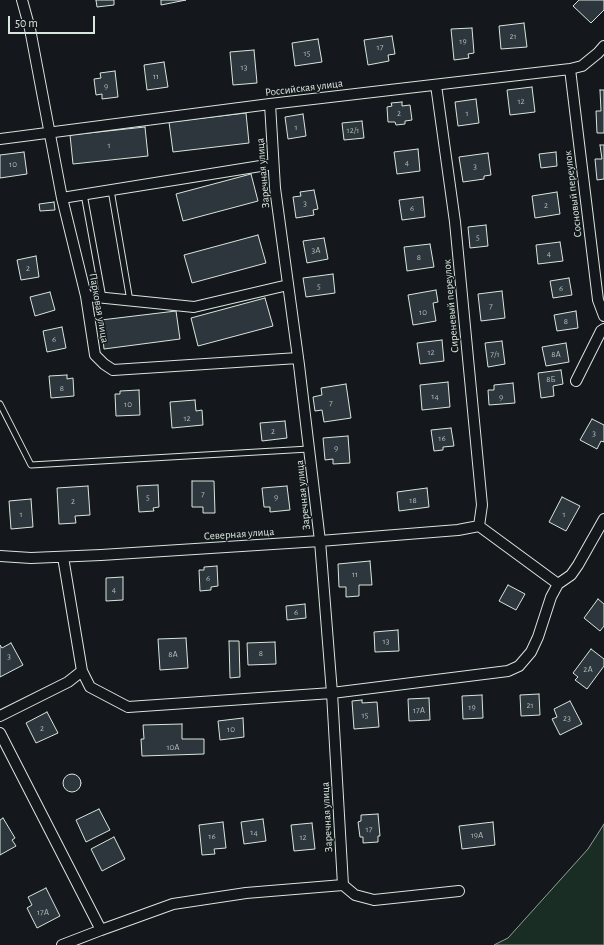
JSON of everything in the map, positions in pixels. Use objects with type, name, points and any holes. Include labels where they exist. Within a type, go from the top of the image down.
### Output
[{"type":"street","name":"Парковая улица","points":[[22,0],[30,29],[62,198],[86,296],[95,355],[113,370],[298,358]]},
{"type":"street","name":"Российская улица","points":[[0,140],[50,132],[270,104],[570,69],[582,66],[604,46]]},
{"type":"street","name":"Сосновый переулок","points":[[570,69],[598,300],[604,316]]},
{"type":"street","name":"Сиреневый переулок","points":[[436,85],[455,222],[482,505],[480,526]]},
{"type":"street","name":"Заречная улица","points":[[270,104],[275,188],[298,358],[320,541],[332,693],[343,885]]},
{"type":"street","points":[[62,198],[274,164]]},
{"type":"street","points":[[86,296],[194,307],[288,285]]},
{"type":"street","points":[[576,381],[604,329]]},
{"type":"street","points":[[62,557],[82,671],[90,688],[128,707],[332,693],[508,671],[519,666],[525,660],[533,647],[551,597],[558,584],[571,575],[604,519]]},
{"type":"street","name":"Северная улица","points":[[0,556],[31,558],[62,557],[320,541],[458,530],[480,526]]},
{"type":"street","points":[[480,526],[558,584]]},
{"type":"street","points":[[0,716],[68,682],[82,671]]},
{"type":"street","points":[[0,733],[101,930]]},
{"type":"street","points":[[62,945],[173,904],[246,893],[343,885],[355,895],[374,900],[459,891]]},
{"type":"lane","points":[[111,190],[130,301]]},
{"type":"lane","points":[[84,194],[103,298]]},
{"type":"lane","points":[[0,404],[31,465],[309,449]]},
{"type":"green space","points":[[604,824],[604,945],[494,945],[508,938],[588,849]]},
{"type":"building","points":[[96,0],[114,0],[114,5],[97,7]]},
{"type":"building","points":[[161,0],[186,0],[161,5]]},
{"type":"building","points":[[579,0],[604,0],[604,10],[591,23],[573,6]]},
{"type":"building","points":[[524,23],[527,47],[501,49],[499,26]]},
{"type":"building","points":[[472,28],[474,53],[468,54],[469,58],[454,60],[451,29]]},
{"type":"building","points":[[392,36],[395,54],[388,55],[389,61],[368,65],[364,40]]},
{"type":"building","points":[[318,39],[322,62],[295,66],[292,43]]},
{"type":"building","points":[[254,50],[257,83],[233,85],[230,52]]},
{"type":"building","points":[[164,62],[168,87],[147,90],[144,65]]},
{"type":"building","points":[[115,71],[118,97],[102,99],[102,94],[96,95],[94,79],[101,78],[100,73]]},
{"type":"building","points":[[532,87],[535,112],[510,115],[507,90]]},
{"type":"building","points":[[600,90],[604,90],[604,133],[597,133],[596,111],[601,111]]},
{"type":"building","points":[[476,99],[479,123],[458,126],[455,102]]},
{"type":"building","points":[[402,102],[402,106],[410,105],[412,120],[405,121],[405,124],[396,125],[395,122],[388,122],[387,107],[392,106],[391,103]]},
{"type":"building","points":[[246,113],[249,143],[173,152],[169,122]]},
{"type":"building","points":[[303,114],[306,136],[288,139],[285,117]]},
{"type":"building","points":[[362,121],[364,138],[344,140],[342,123]]},
{"type":"building","points":[[145,127],[148,156],[73,164],[70,135]]},
{"type":"building","points":[[600,145],[604,145],[604,179],[597,180],[595,159],[602,159]]},
{"type":"building","points":[[418,149],[420,171],[397,174],[394,152]]},
{"type":"building","points":[[24,152],[27,174],[0,178],[0,155]]},
{"type":"building","points":[[556,152],[557,166],[541,168],[539,154]]},
{"type":"building","points":[[488,153],[491,175],[484,176],[484,179],[463,182],[459,157]]},
{"type":"building","points":[[251,174],[258,201],[183,221],[176,194]]},
{"type":"building","points":[[314,190],[318,209],[313,210],[314,215],[296,218],[293,197],[301,196],[300,192]]},
{"type":"building","points":[[557,192],[560,214],[535,218],[532,196]]},
{"type":"building","points":[[423,197],[425,217],[402,220],[399,200]]},
{"type":"building","points":[[54,202],[55,210],[40,211],[39,204]]},
{"type":"building","points":[[486,225],[488,246],[470,248],[468,227]]},
{"type":"building","points":[[258,235],[266,263],[192,283],[184,255]]},
{"type":"building","points":[[324,238],[328,259],[307,263],[303,241]]},
{"type":"building","points":[[560,242],[563,261],[538,264],[536,245]]},
{"type":"building","points":[[430,244],[434,267],[407,271],[404,247]]},
{"type":"building","points":[[36,256],[39,277],[21,280],[17,260]]},
{"type":"building","points":[[333,274],[335,293],[306,297],[303,278]]},
{"type":"building","points":[[569,278],[572,295],[553,298],[550,281]]},
{"type":"building","points":[[436,290],[438,302],[433,303],[436,321],[413,325],[408,295]]},
{"type":"building","points":[[502,291],[505,318],[481,321],[478,294]]},
{"type":"building","points":[[50,292],[55,310],[35,316],[30,297]]},
{"type":"building","points":[[265,298],[273,326],[198,346],[191,318]]},
{"type":"building","points":[[176,311],[180,339],[104,349],[101,320]]},
{"type":"building","points":[[576,311],[578,328],[557,331],[554,315]]},
{"type":"building","points":[[62,327],[66,348],[47,352],[43,331]]},
{"type":"building","points":[[442,340],[444,361],[420,364],[417,343]]},
{"type":"building","points":[[502,341],[505,364],[488,367],[485,343]]},
{"type":"building","points":[[566,343],[569,362],[546,366],[542,347]]},
{"type":"building","points":[[561,370],[563,384],[553,386],[554,396],[541,398],[538,373]]},
{"type":"building","points":[[67,375],[67,379],[73,378],[74,396],[51,398],[49,376]]},
{"type":"building","points":[[448,382],[450,407],[422,410],[420,385]]},
{"type":"building","points":[[513,383],[515,403],[489,405],[488,390],[494,390],[494,385]]},
{"type":"building","points":[[346,384],[351,418],[324,422],[322,410],[315,411],[313,397],[322,395],[321,388]]},
{"type":"building","points":[[139,390],[140,415],[116,416],[115,394],[120,394],[120,391]]},
{"type":"building","points":[[195,400],[196,411],[202,410],[203,425],[172,428],[170,402]]},
{"type":"building","points":[[592,419],[604,425],[604,442],[601,441],[597,449],[580,440]]},
{"type":"building","points":[[285,421],[287,438],[262,441],[260,423]]},
{"type":"building","points":[[451,428],[454,446],[443,447],[443,450],[434,451],[431,430]]},
{"type":"building","points":[[348,436],[350,463],[333,464],[333,459],[325,460],[323,438]]},
{"type":"building","points":[[192,481],[214,481],[215,513],[203,513],[203,507],[192,507]]},
{"type":"building","points":[[158,485],[159,507],[153,508],[154,511],[139,512],[137,486]]},
{"type":"building","points":[[88,486],[90,515],[75,516],[76,523],[59,524],[57,488]]},
{"type":"building","points":[[287,486],[290,510],[270,512],[270,507],[264,507],[262,488]]},
{"type":"building","points":[[427,488],[429,507],[399,511],[397,492]]},
{"type":"building","points":[[562,497],[580,506],[566,531],[549,522]]},
{"type":"building","points":[[31,499],[33,527],[11,529],[9,501]]},
{"type":"building","points":[[370,561],[372,585],[359,585],[359,596],[346,597],[346,587],[339,587],[338,564]]},
{"type":"building","points":[[217,566],[218,586],[211,587],[211,590],[200,591],[199,570],[204,570],[204,567]]},
{"type":"building","points":[[123,577],[123,600],[106,601],[106,578]]},
{"type":"building","points":[[508,585],[525,594],[516,610],[499,601]]},
{"type":"building","points":[[598,599],[604,604],[604,626],[600,631],[584,618]]},
{"type":"building","points":[[305,604],[306,618],[287,620],[286,606]]},
{"type":"building","points":[[398,630],[399,651],[375,652],[374,632]]},
{"type":"building","points":[[186,638],[188,668],[160,670],[158,639]]},
{"type":"building","points":[[229,641],[239,641],[240,677],[230,678]]},
{"type":"building","points":[[275,642],[276,664],[248,665],[247,643]]},
{"type":"building","points":[[11,643],[23,665],[0,677],[0,645],[2,648]]},
{"type":"building","points":[[591,649],[604,659],[604,666],[587,689],[575,680],[578,677],[573,673]]},
{"type":"building","points":[[539,694],[540,715],[521,716],[520,695]]},
{"type":"building","points":[[482,695],[483,718],[463,719],[462,696]]},
{"type":"building","points":[[429,698],[430,720],[409,721],[408,699]]},
{"type":"building","points":[[362,700],[362,703],[377,702],[379,727],[354,729],[352,701]]},
{"type":"building","points":[[570,701],[582,724],[560,735],[552,719],[557,717],[554,709]]},
{"type":"building","points":[[47,712],[58,733],[36,743],[26,723]]},
{"type":"building","points":[[243,718],[244,737],[220,740],[218,721]]},
{"type":"building","points":[[182,724],[182,739],[204,739],[204,754],[142,756],[141,739],[144,739],[143,725]]},
{"type":"building","points":[[72,774],[78,777],[81,783],[78,789],[72,792],[66,789],[63,783],[66,777]]},
{"type":"building","points":[[99,809],[110,830],[86,842],[76,820]]},
{"type":"building","points":[[378,814],[380,836],[378,836],[378,842],[363,843],[363,837],[360,837],[358,822],[361,821],[361,815]]},
{"type":"building","points":[[3,818],[15,838],[12,840],[16,846],[0,855],[0,820]]},
{"type":"building","points":[[263,819],[266,841],[244,844],[241,822]]},
{"type":"building","points":[[223,822],[226,848],[214,849],[215,854],[202,855],[199,825]]},
{"type":"building","points":[[493,822],[495,845],[462,849],[459,826]]},
{"type":"building","points":[[312,823],[315,849],[294,851],[291,825]]},
{"type":"building","points":[[114,837],[125,859],[102,871],[91,849]]},
{"type":"building","points":[[46,888],[60,916],[37,928],[27,908],[32,905],[28,897]]}]
